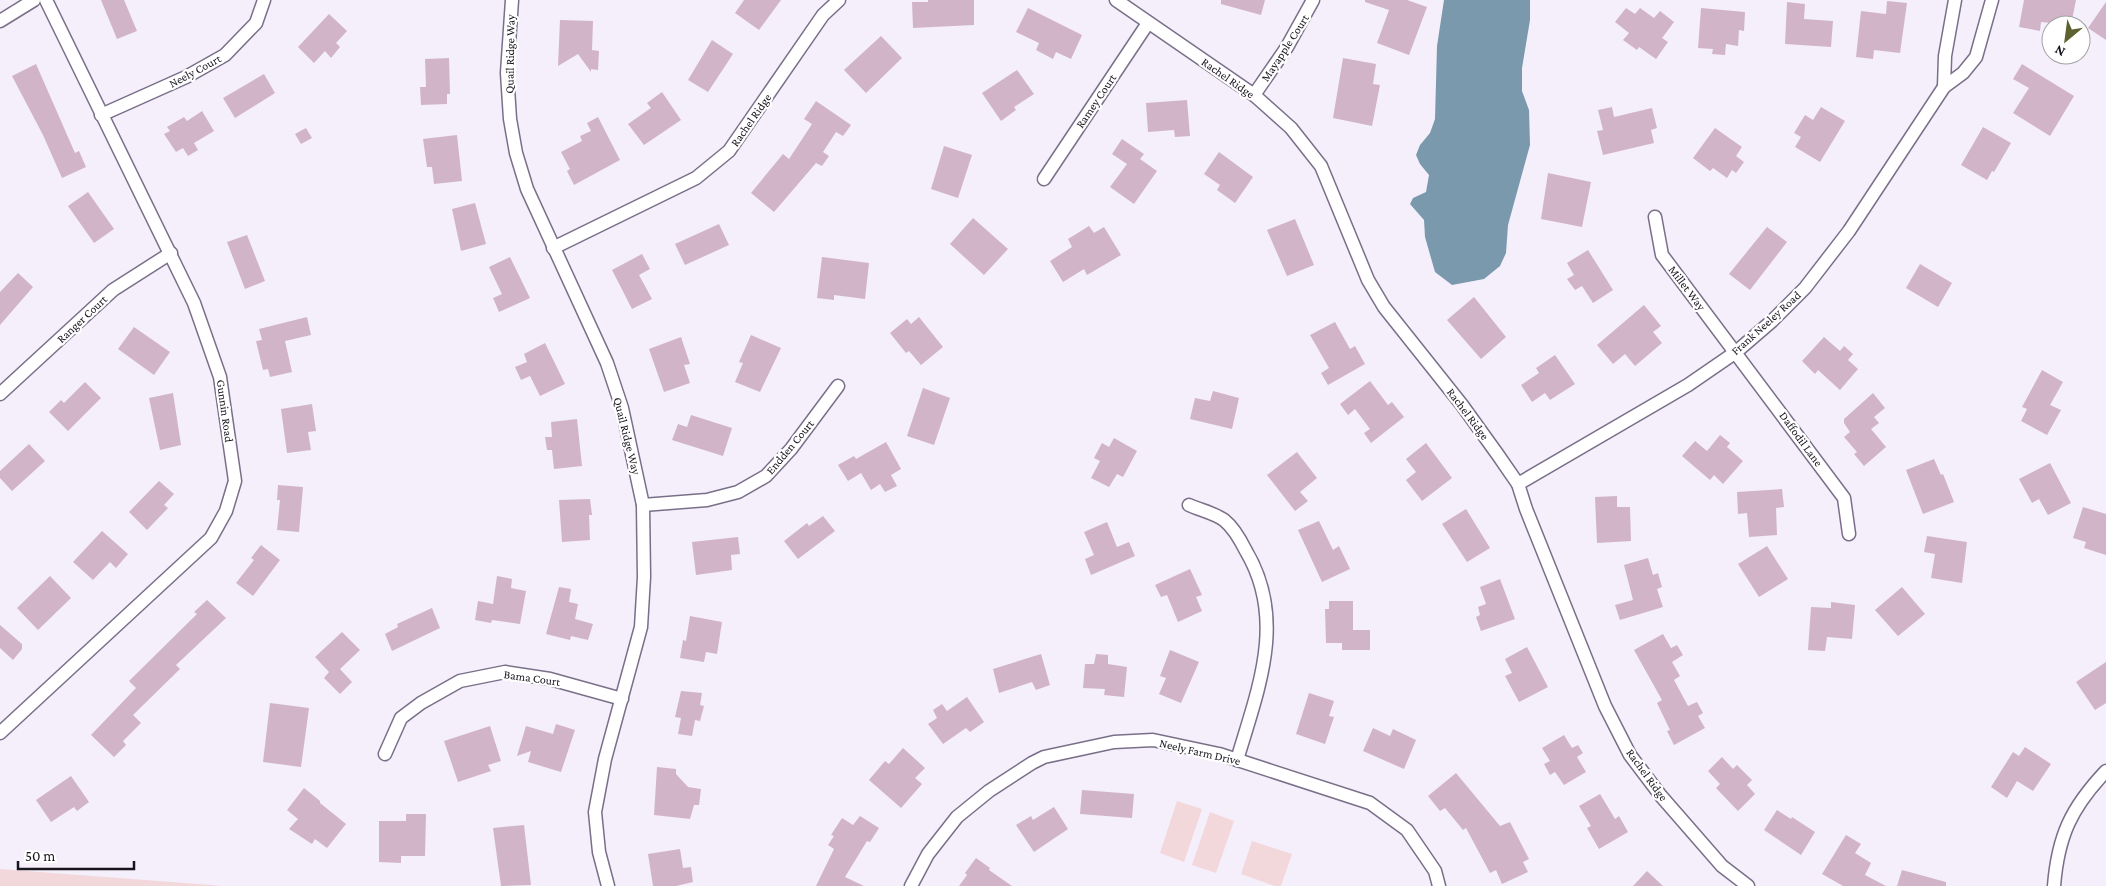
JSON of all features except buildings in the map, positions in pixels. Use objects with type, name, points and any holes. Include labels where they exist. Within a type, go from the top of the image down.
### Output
[{"type":"street","points":[[0,21],[34,0]]},
{"type":"street","name":"Gunnin Road","points":[[0,733],[210,538],[226,511],[235,481],[220,377],[194,303],[46,0]]},
{"type":"street","name":"Neely Court","points":[[101,115],[186,77],[225,55],[256,23],[264,0]]},
{"type":"street","name":"Quail Ridge Way","points":[[512,0],[507,64],[510,119],[516,153],[527,188],[607,363],[624,417],[643,505],[644,577],[641,627],[605,759],[595,812],[599,852],[608,886]]},
{"type":"street","name":"Rachel Ridge","points":[[554,248],[696,178],[728,151],[824,15],[839,0]]},
{"type":"street","name":"Rachel Ridge","points":[[1116,0],[1254,95],[1292,128],[1321,166],[1368,280],[1384,307],[1462,405],[1518,484],[1526,509],[1605,706],[1630,755],[1661,796],[1722,866],[1748,886]]},
{"type":"street","name":"Mayapple Court","points":[[1254,95],[1287,47],[1314,0]]},
{"type":"street","points":[[1944,87],[1945,56],[1955,0]]},
{"type":"street","name":"Frank Neeley Road","points":[[1518,484],[1688,385],[1736,352],[1772,321],[1805,288],[1849,231],[1944,87],[1963,73],[1976,57],[1992,0]]},
{"type":"street","name":"Ramey Court","points":[[1044,179],[1148,23]]},
{"type":"street","name":"Millet Way","points":[[1655,217],[1662,254],[1736,352]]},
{"type":"street","name":"Ranger Court","points":[[0,394],[113,290],[171,253]]},
{"type":"street","name":"Daffodil Lane","points":[[1736,352],[1844,498],[1849,534]]},
{"type":"street","name":"Endden Court","points":[[643,505],[707,500],[738,492],[766,476],[791,449],[838,386]]},
{"type":"street","points":[[1189,505],[1224,520],[1241,541],[1253,563],[1265,596],[1267,649],[1256,697],[1237,760]]},
{"type":"street","name":"Bama Court","points":[[385,754],[401,718],[421,703],[460,681],[505,672],[550,678],[622,699]]},
{"type":"street","name":"Neely Farm Drive","points":[[911,886],[928,854],[957,817],[989,791],[1032,762],[1044,757],[1114,742],[1154,740],[1237,760],[1370,803],[1407,830],[1435,871],[1439,886]]},
{"type":"street","points":[[2054,886],[2056,857],[2066,826],[2086,792],[2106,771]]},
{"type":"shaded area","points":[[1177,801],[1202,809],[1184,862],[1160,853]]},
{"type":"shaded area","points":[[1210,812],[1234,821],[1216,873],[1192,865]]},
{"type":"shaded area","points":[[1252,841],[1292,854],[1281,886],[1275,886],[1241,874]]},
{"type":"shaded area","points":[[0,869],[224,886],[0,886]]},
{"type":"water","points":[[1444,0],[1530,0],[1530,20],[1522,68],[1522,91],[1529,110],[1530,145],[1508,225],[1506,253],[1500,266],[1484,279],[1452,285],[1435,272],[1425,237],[1424,220],[1410,204],[1413,198],[1426,192],[1429,175],[1420,164],[1416,155],[1420,145],[1430,133],[1435,119],[1437,46]]}]
